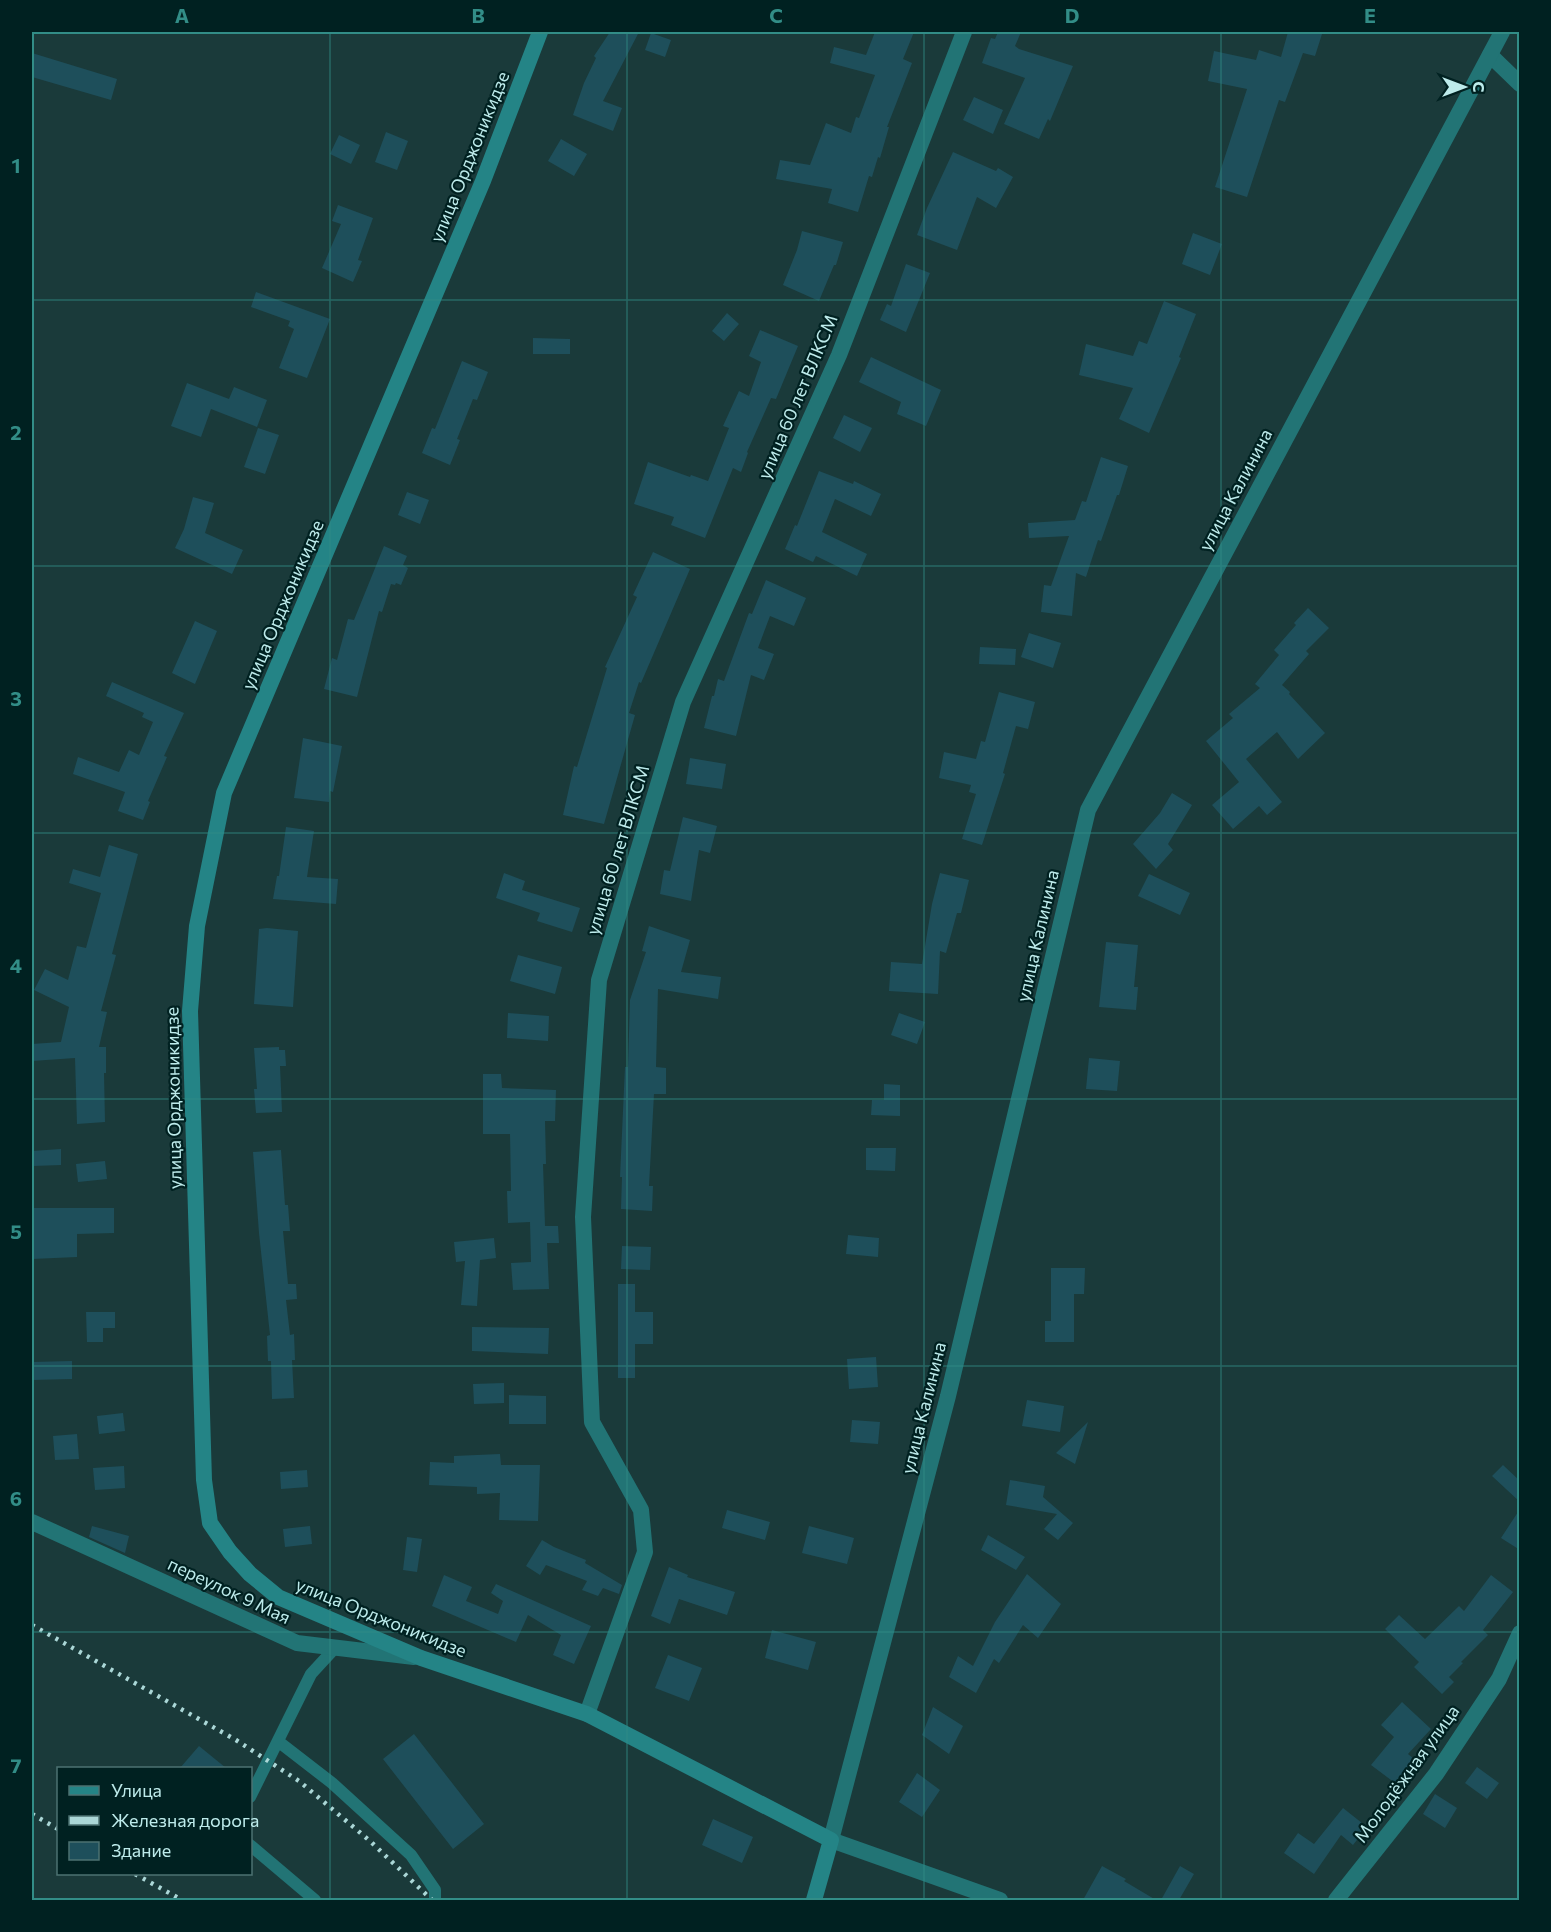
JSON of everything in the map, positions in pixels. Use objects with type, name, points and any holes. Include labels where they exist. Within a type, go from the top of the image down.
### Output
[{"type":"main road","name":"улица Орджоникидзе","points":[[540,32],[483,181],[224,793],[196,926],[190,1011],[204,1480],[210,1523],[230,1552],[250,1574],[278,1597],[421,1658],[587,1714],[831,1840]]},
{"type":"main road","name":"улица Калинина","points":[[814,1900],[831,1840]]},
{"type":"street","name":"улица 60 лет ВЛКСМ","points":[[587,1714],[645,1552],[641,1510],[592,1422],[583,1217],[599,980],[683,702],[839,355],[964,32]]},
{"type":"street","name":"улица Калинина","points":[[831,1840],[948,1396],[1089,810],[1502,32]]},
{"type":"street","points":[[1490,55],[1520,84]]},
{"type":"street","name":"переулок 9 Мая","points":[[32,1522],[297,1644],[421,1658]]},
{"type":"street","name":"Молодёжная улица","points":[[1336,1900],[1436,1774],[1499,1679],[1520,1633]]},
{"type":"street","points":[[831,1840],[1000,1900]]},
{"type":"lane","points":[[252,1793],[311,1674],[335,1648]]},
{"type":"lane","points":[[279,1742],[332,1783],[411,1855],[435,1890],[435,1900]]},
{"type":"lane","points":[[252,1847],[315,1900]]},
{"type":"building","points":[[610,32],[639,32],[603,101],[622,108],[613,131],[573,115],[596,58],[594,56]]},
{"type":"building","points":[[875,32],[914,32],[903,59],[912,63],[887,127],[889,127],[880,158],[878,157],[872,177],[869,176],[858,212],[828,203],[832,189],[776,179],[780,160],[810,165],[826,123],[851,133],[875,75],[830,63],[834,47],[866,55]]},
{"type":"building","points":[[998,32],[1021,32],[1015,46],[1019,49],[1073,66],[1050,121],[1048,119],[1039,139],[1004,124],[1025,78],[982,63],[991,38],[995,39]]},
{"type":"building","points":[[1288,32],[1322,34],[1315,56],[1303,53],[1285,102],[1279,100],[1247,197],[1215,187],[1247,89],[1208,81],[1214,51],[1256,60],[1259,50],[1281,57]]},
{"type":"building","points":[[651,33],[671,40],[665,57],[645,50]]},
{"type":"building","points":[[32,53],[117,79],[111,100],[32,77]]},
{"type":"building","points":[[974,97],[1003,110],[993,134],[963,120]]},
{"type":"building","points":[[386,132],[408,141],[397,170],[375,162]]},
{"type":"building","points":[[339,135],[360,145],[351,164],[330,154]]},
{"type":"building","points":[[561,139],[587,154],[574,176],[548,161]]},
{"type":"building","points":[[953,152],[996,171],[998,168],[1013,177],[996,208],[977,197],[957,250],[917,235]]},
{"type":"building","points":[[338,205],[373,218],[358,260],[362,261],[353,282],[322,268],[341,224],[332,221]]},
{"type":"building","points":[[802,231],[843,242],[836,265],[834,265],[819,301],[783,285]]},
{"type":"building","points":[[1193,233],[1222,244],[1210,275],[1182,264]]},
{"type":"building","points":[[906,264],[930,273],[906,332],[880,320],[887,304],[891,306]]},
{"type":"building","points":[[256,292],[330,319],[307,378],[279,368],[294,329],[288,326],[290,321],[251,307]]},
{"type":"building","points":[[1164,301],[1196,314],[1179,357],[1181,358],[1149,433],[1119,419],[1133,388],[1079,375],[1086,344],[1133,356],[1139,341],[1147,344]]},
{"type":"building","points":[[727,313],[739,324],[724,341],[712,331]]},
{"type":"building","points":[[760,330],[798,346],[776,399],[771,398],[747,452],[741,472],[733,468],[705,538],[671,525],[674,517],[634,504],[648,462],[708,481],[729,428],[723,426],[739,391],[749,396],[761,362],[749,356]]},
{"type":"building","points":[[533,338],[570,339],[570,354],[533,354]]},
{"type":"building","points":[[871,357],[941,390],[926,426],[897,414],[901,402],[859,382]]},
{"type":"building","points":[[462,361],[488,372],[477,400],[473,399],[457,439],[460,440],[450,465],[422,453],[432,428],[435,429]]},
{"type":"building","points":[[187,383],[229,399],[234,387],[267,400],[257,427],[211,409],[201,437],[171,426]]},
{"type":"building","points":[[844,415],[872,428],[860,452],[833,438]]},
{"type":"building","points":[[258,428],[279,435],[265,474],[244,467]]},
{"type":"building","points":[[1101,457],[1128,466],[1119,495],[1117,495],[1101,541],[1098,540],[1086,577],[1076,573],[1072,616],[1041,612],[1044,585],[1051,586],[1069,536],[1029,538],[1028,523],[1075,520],[1082,501],[1086,502]]},
{"type":"building","points":[[819,471],[853,484],[854,481],[881,494],[871,516],[835,499],[822,532],[867,554],[857,576],[816,556],[813,562],[785,549],[795,525],[797,526]]},
{"type":"building","points":[[407,492],[429,500],[420,524],[398,515]]},
{"type":"building","points":[[193,497],[214,503],[205,533],[243,550],[232,574],[175,548],[184,529]]},
{"type":"building","points":[[384,546],[407,556],[403,565],[408,568],[401,585],[391,584],[382,612],[379,611],[357,697],[324,689],[332,658],[337,660],[348,619],[354,620]]},
{"type":"building","points":[[653,552],[690,569],[641,683],[639,682],[629,713],[635,715],[604,824],[563,815],[574,766],[577,767],[607,668],[605,667],[637,597],[633,595]]},
{"type":"building","points":[[766,580],[806,598],[794,626],[770,616],[758,648],[774,654],[764,680],[751,675],[736,736],[704,728],[718,679],[724,681],[749,613],[752,614]]},
{"type":"building","points":[[1308,608],[1329,628],[1306,651],[1309,654],[1282,685],[1325,733],[1298,759],[1277,732],[1246,759],[1282,802],[1267,815],[1259,806],[1233,829],[1212,805],[1239,782],[1206,741],[1233,718],[1229,714],[1260,688],[1255,684],[1279,655],[1274,650]]},
{"type":"building","points":[[195,621],[217,631],[195,684],[172,673]]},
{"type":"building","points":[[1029,633],[1061,643],[1053,668],[1021,657]]},
{"type":"building","points":[[980,647],[1016,649],[1015,665],[979,664]]},
{"type":"building","points":[[112,682],[184,713],[164,756],[167,757],[148,801],[150,802],[143,820],[118,811],[125,792],[73,774],[78,757],[119,772],[129,750],[139,755],[153,722],[142,717],[144,713],[106,696]]},
{"type":"building","points":[[999,692],[1035,702],[1028,729],[1016,726],[1003,773],[1005,774],[982,845],[962,839],[976,794],[969,792],[971,785],[939,778],[944,752],[976,759],[981,741],[985,742]]},
{"type":"building","points":[[303,738],[342,746],[329,802],[294,798]]},
{"type":"building","points":[[690,758],[726,764],[722,789],[686,784]]},
{"type":"building","points":[[1172,793],[1192,805],[1168,844],[1173,850],[1156,869],[1133,844],[1160,813]]},
{"type":"building","points":[[683,817],[717,826],[710,853],[699,850],[691,901],[660,894],[664,870],[670,871]]},
{"type":"building","points":[[286,827],[314,831],[307,877],[338,879],[336,904],[273,899],[277,876],[279,876]]},
{"type":"building","points":[[109,845],[138,854],[112,954],[116,955],[101,1011],[107,1012],[99,1047],[106,1047],[105,1122],[77,1124],[75,1058],[32,1061],[32,1044],[61,1042],[69,1007],[34,990],[45,969],[68,980],[77,946],[86,948],[101,893],[69,883],[73,869],[100,877]]},
{"type":"building","points":[[504,873],[525,881],[522,890],[580,908],[572,932],[537,921],[540,913],[496,898]]},
{"type":"building","points":[[940,873],[969,880],[961,913],[957,913],[946,953],[940,951],[938,994],[889,991],[891,962],[922,964],[932,904]]},
{"type":"building","points":[[1149,874],[1190,893],[1180,915],[1138,896]]},
{"type":"building","points":[[649,926],[690,940],[681,972],[721,977],[718,999],[658,989],[656,1067],[666,1068],[666,1094],[654,1094],[649,1186],[653,1186],[652,1211],[621,1209],[622,1177],[620,1177],[630,1000],[646,952],[642,951]]},
{"type":"building","points":[[259,929],[298,931],[293,1007],[254,1004]]},
{"type":"building","points":[[1106,942],[1138,945],[1134,987],[1138,987],[1136,1010],[1099,1007]]},
{"type":"building","points":[[518,955],[562,967],[555,994],[510,981]]},
{"type":"building","points":[[508,1013],[549,1016],[548,1041],[507,1038]]},
{"type":"building","points":[[899,1013],[925,1022],[917,1044],[891,1035]]},
{"type":"building","points":[[279,1047],[279,1050],[285,1050],[286,1066],[280,1066],[282,1112],[256,1113],[254,1048]]},
{"type":"building","points":[[1089,1058],[1120,1061],[1117,1091],[1086,1089]]},
{"type":"building","points":[[483,1074],[501,1074],[502,1088],[556,1090],[555,1121],[545,1121],[546,1164],[543,1164],[545,1226],[558,1226],[559,1243],[547,1243],[549,1289],[513,1290],[511,1263],[531,1262],[530,1222],[508,1223],[507,1191],[511,1191],[510,1134],[483,1134]]},
{"type":"building","points":[[884,1084],[900,1085],[900,1116],[871,1115],[872,1100],[884,1100]]},
{"type":"building","points":[[866,1148],[896,1148],[895,1171],[866,1170]]},
{"type":"building","points":[[61,1149],[61,1165],[32,1166],[32,1151]]},
{"type":"building","points":[[281,1150],[285,1205],[288,1205],[290,1231],[283,1231],[288,1284],[296,1284],[297,1299],[286,1300],[290,1335],[294,1334],[295,1360],[292,1360],[294,1398],[272,1399],[271,1361],[268,1361],[267,1336],[270,1335],[253,1152]]},
{"type":"building","points":[[105,1161],[107,1179],[78,1182],[76,1164]]},
{"type":"building","points":[[34,1208],[114,1208],[114,1233],[77,1234],[77,1257],[32,1259]]},
{"type":"building","points":[[848,1235],[879,1238],[878,1257],[846,1254]]},
{"type":"building","points":[[494,1238],[496,1258],[480,1260],[477,1306],[461,1305],[465,1261],[456,1262],[454,1242]]},
{"type":"building","points":[[622,1246],[651,1247],[650,1270],[621,1269]]},
{"type":"building","points":[[1051,1268],[1085,1268],[1084,1294],[1074,1294],[1074,1342],[1045,1342],[1045,1321],[1051,1321]]},
{"type":"building","points":[[618,1284],[635,1284],[635,1312],[653,1312],[653,1344],[635,1344],[635,1378],[618,1378]]},
{"type":"building","points":[[86,1312],[115,1312],[115,1328],[103,1328],[103,1342],[87,1342]]},
{"type":"building","points":[[472,1327],[549,1328],[548,1354],[472,1351]]},
{"type":"building","points":[[876,1357],[878,1387],[849,1389],[847,1359]]},
{"type":"building","points":[[72,1361],[72,1379],[32,1380],[32,1362]]},
{"type":"building","points":[[504,1383],[504,1403],[474,1404],[473,1384]]},
{"type":"building","points":[[509,1395],[546,1396],[546,1424],[509,1424]]},
{"type":"building","points":[[1027,1400],[1064,1406],[1060,1432],[1022,1426]]},
{"type":"building","points":[[123,1413],[125,1431],[99,1434],[97,1416]]},
{"type":"building","points":[[852,1420],[880,1422],[878,1444],[850,1442]]},
{"type":"building","points":[[1088,1422],[1075,1464],[1056,1453]]},
{"type":"building","points":[[77,1434],[79,1459],[55,1460],[53,1436]]},
{"type":"building","points":[[500,1454],[501,1465],[540,1465],[538,1521],[499,1520],[500,1493],[477,1494],[477,1487],[429,1485],[430,1462],[454,1463],[454,1456]]},
{"type":"building","points":[[1503,1465],[1520,1481],[1520,1502],[1492,1476]]},
{"type":"building","points":[[124,1466],[125,1488],[95,1490],[93,1468]]},
{"type":"building","points":[[307,1470],[308,1487],[281,1489],[280,1472]]},
{"type":"building","points":[[1010,1480],[1045,1486],[1043,1497],[1073,1523],[1058,1540],[1044,1529],[1057,1514],[1006,1505]]},
{"type":"building","points":[[1520,1509],[1520,1550],[1501,1538]]},
{"type":"building","points":[[727,1510],[770,1522],[765,1540],[722,1528]]},
{"type":"building","points":[[92,1526],[129,1536],[125,1553],[89,1537]]},
{"type":"building","points":[[310,1526],[312,1544],[285,1547],[283,1529]]},
{"type":"building","points":[[809,1526],[854,1538],[847,1564],[802,1553]]},
{"type":"building","points":[[988,1535],[1025,1557],[1016,1570],[981,1550]]},
{"type":"building","points":[[407,1537],[422,1539],[417,1572],[403,1570]]},
{"type":"building","points":[[542,1540],[586,1560],[585,1563],[622,1585],[619,1594],[603,1588],[598,1596],[582,1590],[587,1581],[546,1565],[540,1575],[526,1566]]},
{"type":"building","points":[[669,1567],[688,1575],[687,1577],[735,1592],[727,1615],[679,1599],[670,1624],[651,1616]]},
{"type":"building","points":[[1027,1574],[1061,1604],[1038,1638],[1023,1625],[999,1663],[994,1659],[976,1693],[949,1677],[958,1656],[973,1666],[995,1622]]},
{"type":"building","points":[[444,1575],[472,1587],[466,1601],[498,1614],[503,1601],[491,1593],[496,1584],[591,1626],[574,1664],[553,1655],[561,1635],[528,1615],[516,1642],[432,1606]]},
{"type":"building","points":[[1491,1575],[1513,1592],[1483,1630],[1488,1635],[1449,1677],[1454,1682],[1442,1694],[1414,1667],[1419,1662],[1385,1629],[1399,1615],[1425,1639],[1459,1606],[1464,1611]]},
{"type":"building","points":[[772,1630],[816,1642],[808,1670],[765,1658]]},
{"type":"building","points":[[668,1655],[702,1668],[689,1701],[655,1688]]},
{"type":"building","points":[[1402,1702],[1431,1729],[1408,1754],[1414,1759],[1395,1783],[1371,1765],[1394,1737],[1381,1725]]},
{"type":"building","points":[[933,1707],[963,1726],[949,1754],[922,1735]]},
{"type":"building","points":[[414,1734],[484,1824],[453,1849],[383,1759]]},
{"type":"building","points":[[199,1746],[225,1767],[181,1767]]},
{"type":"building","points":[[1477,1767],[1499,1783],[1487,1799],[1465,1783]]},
{"type":"building","points":[[917,1773],[940,1790],[922,1817],[899,1802]]},
{"type":"building","points":[[1435,1794],[1457,1808],[1445,1828],[1423,1814]]},
{"type":"building","points":[[1343,1808],[1367,1827],[1353,1845],[1341,1835],[1314,1874],[1284,1853],[1298,1833],[1314,1844]]},
{"type":"building","points":[[713,1819],[753,1837],[742,1863],[702,1845]]},
{"type":"building","points":[[1102,1866],[1126,1879],[1124,1881],[1156,1900],[1083,1900]]},
{"type":"building","points":[[1180,1866],[1194,1874],[1179,1900],[1161,1900]]},
{"type":"railway","points":[[32,1625],[236,1740],[299,1781],[370,1841],[432,1900]]},
{"type":"railway","points":[[32,1814],[57,1828]]},
{"type":"railway","points":[[137,1875],[182,1900]]}]
